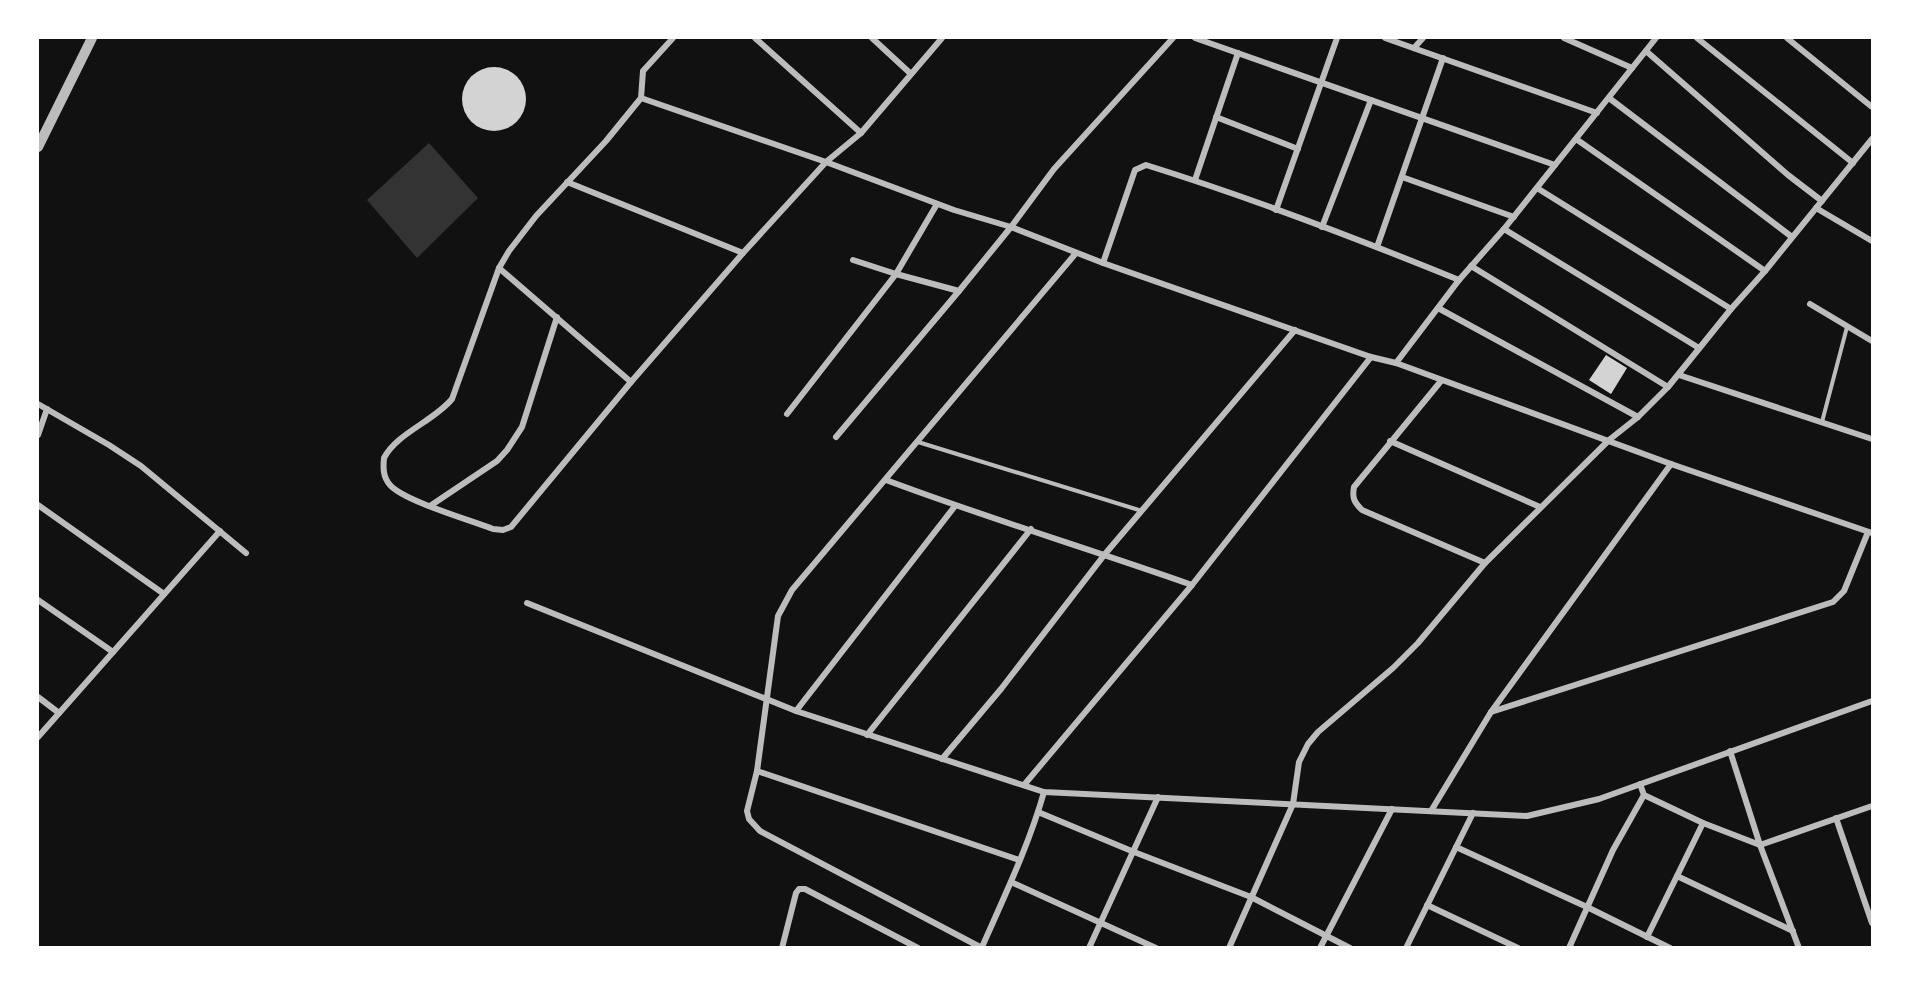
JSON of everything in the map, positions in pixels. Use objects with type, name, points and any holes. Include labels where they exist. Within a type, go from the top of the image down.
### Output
[{"type":"street","points":[[38,147],[92,38]]},
{"type":"street","points":[[673,38],[643,71],[641,98],[606,141],[522,234],[499,268],[452,399],[439,412],[394,445],[384,458],[385,478],[390,485],[430,506],[493,528],[503,530],[511,527],[631,382],[743,253],[826,162],[861,134],[942,38]]},
{"type":"street","points":[[755,38],[861,134]]},
{"type":"street","points":[[872,38],[911,74]]},
{"type":"street","points":[[836,437],[959,291],[1054,169],[1173,38]]},
{"type":"street","points":[[1195,38],[1555,165]]},
{"type":"street","points":[[1276,210],[1338,38]]},
{"type":"street","points":[[1385,38],[1597,113]]},
{"type":"street","points":[[1414,48],[1422,38]]},
{"type":"street","points":[[1564,38],[1632,68]]},
{"type":"street","points":[[1396,363],[1459,280],[1504,230],[1656,38]]},
{"type":"street","points":[[1697,38],[1853,163]]},
{"type":"street","points":[[1787,38],[1872,107]]},
{"type":"street","points":[[1646,51],[1788,175],[1822,201]]},
{"type":"street","points":[[1195,180],[1238,53]]},
{"type":"street","points":[[1377,247],[1443,58]]},
{"type":"street","points":[[641,98],[826,162],[937,204],[1011,227],[1103,263],[1371,357],[1396,363],[1671,464],[1870,532],[1844,591],[1833,602],[1491,712]]},
{"type":"street","points":[[1609,98],[1792,237]]},
{"type":"street","points":[[1322,227],[1371,100]]},
{"type":"street","points":[[1216,117],[1298,149]]},
{"type":"street","points":[[1576,139],[1765,271]]},
{"type":"street","points":[[1228,948],[1293,804],[1299,762],[1308,744],[1318,732],[1393,668],[1418,643],[1485,563],[1609,440],[1638,417],[1668,387],[1871,143]]},
{"type":"street","points":[[1103,263],[1135,170],[1146,165],[1195,180],[1377,247],[1459,280]]},
{"type":"street","points":[[1402,177],[1514,217]]},
{"type":"street","points":[[567,182],[743,253]]},
{"type":"street","points":[[1537,188],[1731,309]]},
{"type":"street","points":[[787,414],[896,274],[937,204]]},
{"type":"street","points":[[1816,208],[1872,241]]},
{"type":"street","points":[[1504,230],[1699,348]]},
{"type":"street","points":[[1044,792],[1011,882],[982,947],[760,831],[749,819],[747,811],[757,771],[778,616],[784,602],[1076,253]]},
{"type":"street","points":[[853,260],[959,291]]},
{"type":"street","points":[[1471,266],[1668,387]]},
{"type":"street","points":[[499,268],[631,382]]},
{"type":"street","points":[[1810,304],[1872,341]]},
{"type":"street","points":[[1438,308],[1638,417]]},
{"type":"street","points":[[430,506],[497,461],[514,440],[522,427],[557,317]]},
{"type":"street","points":[[942,759],[1001,689],[1106,554],[1295,330]]},
{"type":"street","points":[[1024,785],[1192,585],[1371,357]]},
{"type":"street","points":[[1679,375],[1872,439]]},
{"type":"street","points":[[1441,381],[1354,488],[1353,496],[1355,503],[1362,510],[1485,563]]},
{"type":"street","points":[[38,404],[141,466],[246,553]]},
{"type":"street","points":[[38,435],[48,409]]},
{"type":"street","points":[[1390,441],[1540,507]]},
{"type":"street","points":[[1431,811],[1491,712],[1671,464]]},
{"type":"street","points":[[886,480],[955,506],[1106,554],[1192,585]]},
{"type":"street","points":[[38,504],[164,594]]},
{"type":"street","points":[[796,711],[955,506]]},
{"type":"street","points":[[867,735],[1031,530]]},
{"type":"street","points":[[38,737],[220,531]]},
{"type":"street","points":[[38,600],[113,652]]},
{"type":"street","points":[[527,603],[796,711],[1044,792],[1527,816],[1599,799],[1872,701]]},
{"type":"street","points":[[38,697],[59,713]]},
{"type":"street","points":[[1730,752],[1760,844],[1799,948]]},
{"type":"street","points":[[757,771],[1019,860]]},
{"type":"street","points":[[1640,784],[1644,795],[1703,823],[1760,844],[1872,806]]},
{"type":"street","points":[[1569,948],[1613,850],[1644,795]]},
{"type":"street","points":[[1089,948],[1158,797]]},
{"type":"street","points":[[1320,948],[1392,809]]},
{"type":"street","points":[[1038,813],[1251,897],[1350,948]]},
{"type":"street","points":[[1406,948],[1473,813]]},
{"type":"street","points":[[1836,818],[1872,923]]},
{"type":"street","points":[[1647,937],[1703,823]]},
{"type":"street","points":[[1456,847],[1670,948]]},
{"type":"street","points":[[1677,876],[1793,931]]},
{"type":"street","points":[[1011,882],[1156,948]]},
{"type":"street","points":[[782,948],[795,892],[799,889],[806,889],[918,948]]},
{"type":"street","points":[[1427,905],[1518,948]]},
{"type":"lane","points":[[1822,422],[1847,326]]},
{"type":"lane","points":[[918,442],[1142,511]]},
{"type":"shaded area","points":[[429,143],[478,198],[417,258],[367,200]]},
{"type":"building","points":[[494,67],[506,69],[517,76],[524,87],[526,99],[524,111],[517,122],[506,129],[494,131],[482,129],[471,122],[464,111],[462,99],[464,87],[471,76],[482,69]]},
{"type":"building","points":[[1606,355],[1627,368],[1611,394],[1589,380]]}]
